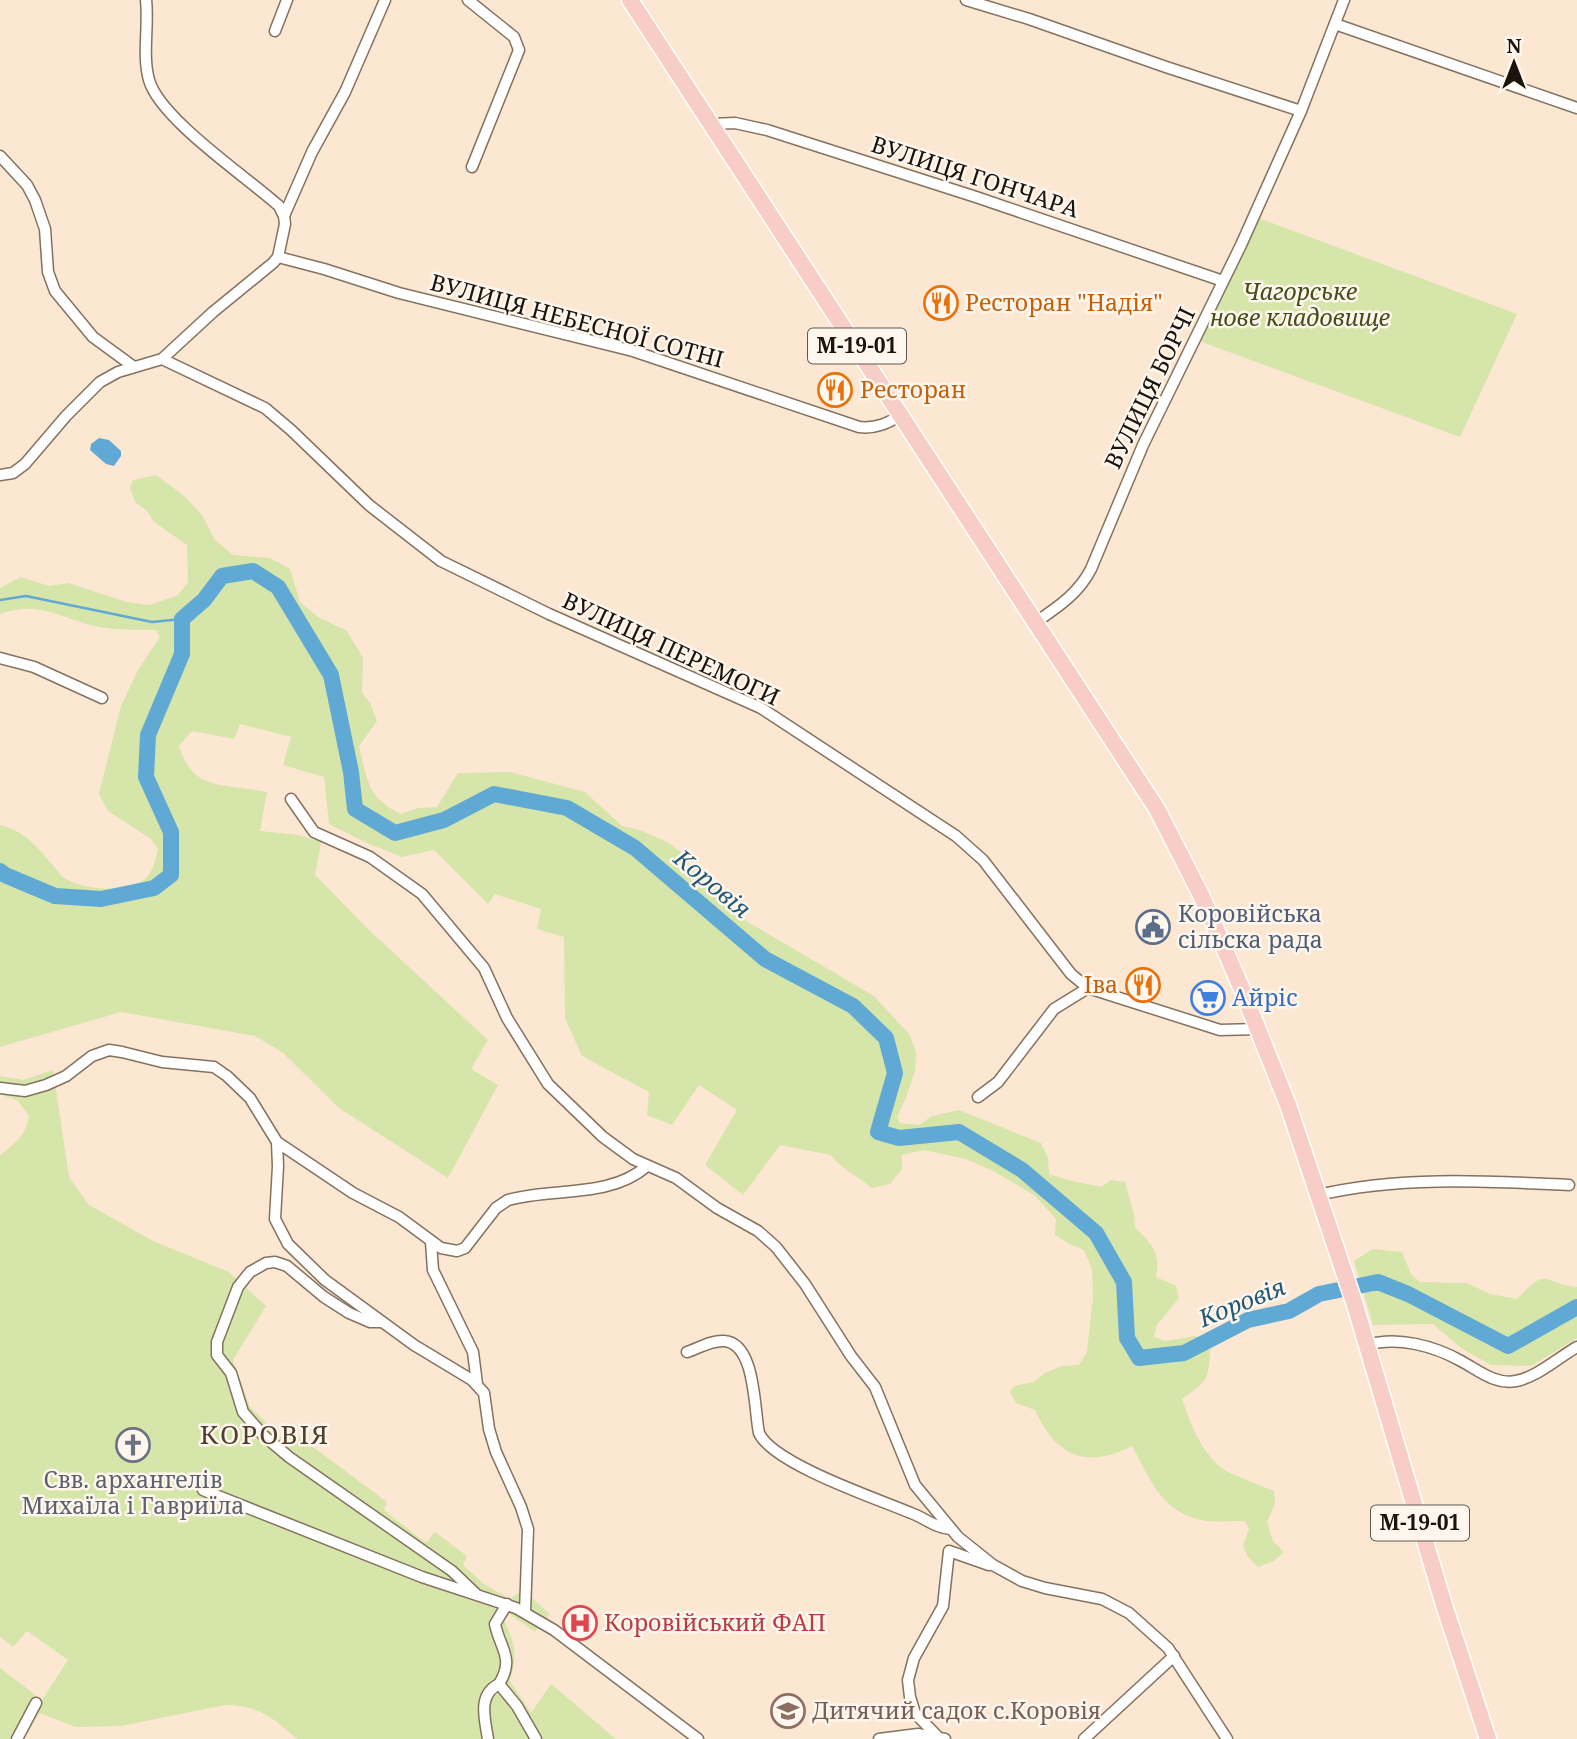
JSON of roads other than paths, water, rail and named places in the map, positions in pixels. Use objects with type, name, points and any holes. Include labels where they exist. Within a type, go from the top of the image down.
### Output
[{"type":"main road","name":"М-19-01","points":[[630,0],[1157,809],[1201,895],[1288,1105],[1355,1305],[1444,1605],[1488,1739]]},
{"type":"street","points":[[146,0],[147,69],[154,93],[177,120],[276,203],[285,218]]},
{"type":"street","points":[[275,30],[287,0]]},
{"type":"street","points":[[1,475],[13,473],[24,464],[100,382],[118,372],[162,359],[202,321],[278,257],[285,218],[317,140],[345,92],[385,0]]},
{"type":"street","points":[[468,0],[514,37],[519,50],[472,167]]},
{"type":"street","points":[[970,0],[1301,111]]},
{"type":"street","name":"ВУЛИЦЯ БОРЧІ","points":[[1036,622],[1070,597],[1087,578],[1136,458],[1223,282],[1301,111],[1344,0]]},
{"type":"street","points":[[1335,24],[1577,108]]},
{"type":"street","name":"ВУЛИЦЯ ГОНЧАРА","points":[[711,124],[735,123],[767,130],[976,197],[1223,282]]},
{"type":"street","points":[[0,156],[27,185],[35,200],[45,229],[47,265],[55,291],[93,337],[134,367]]},
{"type":"street","name":"ВУЛИЦЯ НЕБЕСНОЇ СОТНІ","points":[[278,257],[399,293],[634,351],[859,427],[883,425],[902,414]]},
{"type":"street","name":"ВУЛИЦЯ ПЕРЕМОГИ","points":[[162,359],[265,408],[369,505],[441,561],[549,614],[761,708],[956,836],[983,860],[1071,974],[1088,988],[1220,1030],[1258,1029]]},
{"type":"street","points":[[0,658],[34,667],[102,698]]},
{"type":"street","points":[[291,799],[314,832],[370,857],[422,894],[484,968],[503,1012],[551,1087],[610,1143],[647,1166],[676,1178],[717,1208],[758,1231],[782,1254],[875,1387],[915,1485],[951,1529],[993,1565],[1028,1584],[1111,1602],[1146,1626],[1174,1656],[1195,1693],[1227,1739]]},
{"type":"street","points":[[978,1097],[998,1082],[1054,1009],[1088,988]]},
{"type":"street","points":[[0,1088],[25,1091],[46,1086],[66,1076],[93,1056],[109,1051],[162,1062],[214,1067],[228,1076],[250,1098],[277,1142],[353,1193],[399,1217],[441,1248],[459,1251],[467,1246],[496,1208],[508,1199],[600,1187],[635,1174],[647,1166]]},
{"type":"street","points":[[277,1142],[275,1214],[288,1244],[319,1275],[426,1353],[477,1384],[485,1396],[489,1429],[496,1452],[527,1525],[525,1612]]},
{"type":"street","points":[[1318,1195],[1356,1186],[1498,1181],[1569,1185]]},
{"type":"street","points":[[431,1242],[433,1270],[473,1352],[477,1384]]},
{"type":"street","points":[[382,1322],[370,1322],[349,1313],[324,1297],[288,1266],[275,1262],[266,1263],[250,1272],[238,1287],[217,1342],[217,1355],[233,1378],[243,1412],[263,1436],[289,1457],[444,1564],[475,1593]]},
{"type":"street","points":[[687,1352],[723,1341],[740,1349],[749,1367],[759,1433],[771,1448],[862,1495],[915,1514],[938,1527],[951,1529]]},
{"type":"street","points":[[1367,1345],[1393,1342],[1431,1348],[1458,1359],[1495,1380],[1506,1382],[1527,1377],[1577,1347]]},
{"type":"street","points":[[203,1490],[422,1577],[525,1612],[554,1630],[698,1739]]},
{"type":"street","points":[[941,1738],[915,1713],[908,1680],[914,1658],[943,1606],[948,1553],[955,1552],[977,1562],[993,1565]]},
{"type":"street","points":[[488,1739],[484,1699],[488,1691],[499,1685],[505,1668],[506,1655],[495,1624],[507,1604]]},
{"type":"street","points":[[1084,1739],[1174,1656]]},
{"type":"street","points":[[499,1685],[517,1706],[536,1739]]},
{"type":"street","points":[[17,1739],[36,1703]]},
{"type":"street","points":[[879,1739],[908,1734],[941,1738]]},
{"type":"water","points":[[99,438],[109,440],[121,451],[121,456],[114,466],[106,464],[90,450],[91,444]]},
{"type":"waterway","name":"Коровія","points":[[0,871],[55,896],[101,899],[154,888],[171,875],[171,832],[146,777],[148,735],[182,654],[182,619],[204,600],[222,576],[253,571],[278,587],[331,675],[351,772],[355,809],[395,833],[444,820],[494,794],[567,808],[635,848],[765,959],[853,1006],[886,1038],[895,1073],[878,1132],[899,1138],[959,1132],[1022,1170],[1096,1233],[1124,1282],[1127,1338],[1139,1358],[1184,1353],[1248,1320],[1289,1311],[1319,1294],[1378,1282],[1408,1294],[1508,1346],[1577,1307]]},
{"type":"waterway","points":[[0,600],[26,596],[152,622],[182,619]]},
{"type":"place","name":"Ресторан \"Надія\"","points":[[941,303]]},
{"type":"place","name":"Ресторан","points":[[835,390]]},
{"type":"place","name":"Коровійська сільска рада","points":[[1153,927]]},
{"type":"place","name":"Іва","points":[[1143,985]]},
{"type":"place","name":"Айріс","points":[[1208,998]]},
{"type":"place","name":"Свв. архангелів Михаїла і Гавриїла","points":[[133,1445]]},
{"type":"place","name":"Коровійський ФАП","points":[[580,1623]]},
{"type":"place","name":"Дитячий садок с.Коровія","points":[[788,1711]]},
{"type":"district","name":"КОРОВІЯ","points":[[265,1435]]},
{"type":"park label","name":"Чагорське нове кладовище","points":[[1300,305]]}]
